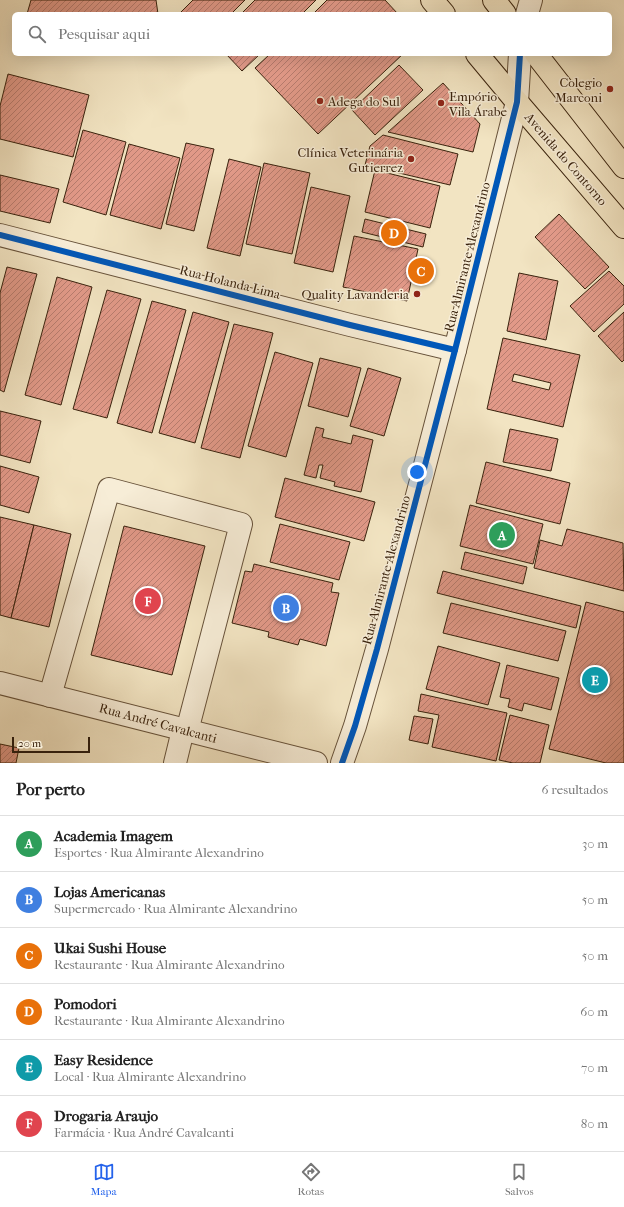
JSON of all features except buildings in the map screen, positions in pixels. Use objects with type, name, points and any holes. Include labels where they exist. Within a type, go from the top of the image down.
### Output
[{"type":"main road","points":[[432,0],[442,12]]},
{"type":"main road","points":[[494,0],[504,12]]},
{"type":"main road","name":"Avenida do Contorno","points":[[480,56],[624,227]]},
{"type":"main road","points":[[538,56],[624,167]]},
{"type":"street","points":[[528,12],[531,0]]},
{"type":"street","name":"Rua Almirante Alexandrino","points":[[342,763],[355,726],[377,649],[455,350],[517,102],[520,56]]},
{"type":"street","name":"Rua Holanda Lima","points":[[0,235],[350,325],[455,350]]},
{"type":"street","points":[[50,696],[109,489],[241,524],[175,763]]},
{"type":"street","name":"Rua André Cavalcanti","points":[[0,683],[316,763]]},
{"type":"cycle path","points":[[342,763],[355,726],[377,649],[455,350],[517,102],[520,56]]},
{"type":"cycle path","points":[[0,235],[350,325],[455,350]]},
{"type":"place","name":"Colegio Marconi","points":[[610,89]]},
{"type":"place","name":"Adega do Sul","points":[[320,101]]},
{"type":"place","name":"Empório Vila Árabe","points":[[441,103]]},
{"type":"place","name":"Clínica Veterinária Gutierrez","points":[[411,159]]},
{"type":"place","name":"Pomodori","points":[[394,233]]},
{"type":"place","name":"Ukai Sushi House","points":[[421,271]]},
{"type":"place","name":"Quality Lavanderia","points":[[417,294]]},
{"type":"place","name":"Academia Imagem","points":[[502,535]]},
{"type":"place","name":"Drogaria Araujo","points":[[148,601]]},
{"type":"place","name":"Lojas Americanas","points":[[286,608]]},
{"type":"place","name":"Easy Residence","points":[[595,680]]}]
